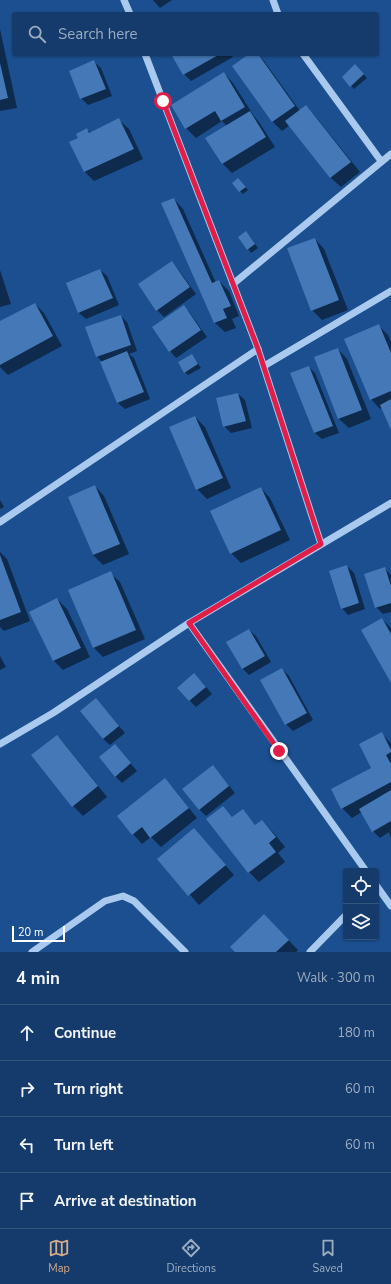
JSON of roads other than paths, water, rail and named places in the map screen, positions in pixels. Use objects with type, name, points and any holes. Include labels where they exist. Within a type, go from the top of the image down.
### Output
[{"type":"street","points":[[124,0],[129,12]]},
{"type":"street","points":[[273,0],[277,12]]},
{"type":"street","points":[[146,56],[258,349],[321,544]]},
{"type":"street","points":[[304,56],[381,161]]},
{"type":"street","points":[[234,284],[391,154]]},
{"type":"street","points":[[264,366],[391,291]]},
{"type":"street","points":[[0,522],[258,349]]},
{"type":"street","points":[[0,744],[53,713],[189,623],[391,503]]},
{"type":"street","points":[[189,623],[364,868]]},
{"type":"street","points":[[379,889],[391,906]]},
{"type":"street","points":[[32,952],[105,901],[123,896],[134,901],[185,952]]},
{"type":"street","points":[[310,952],[343,918]]}]
